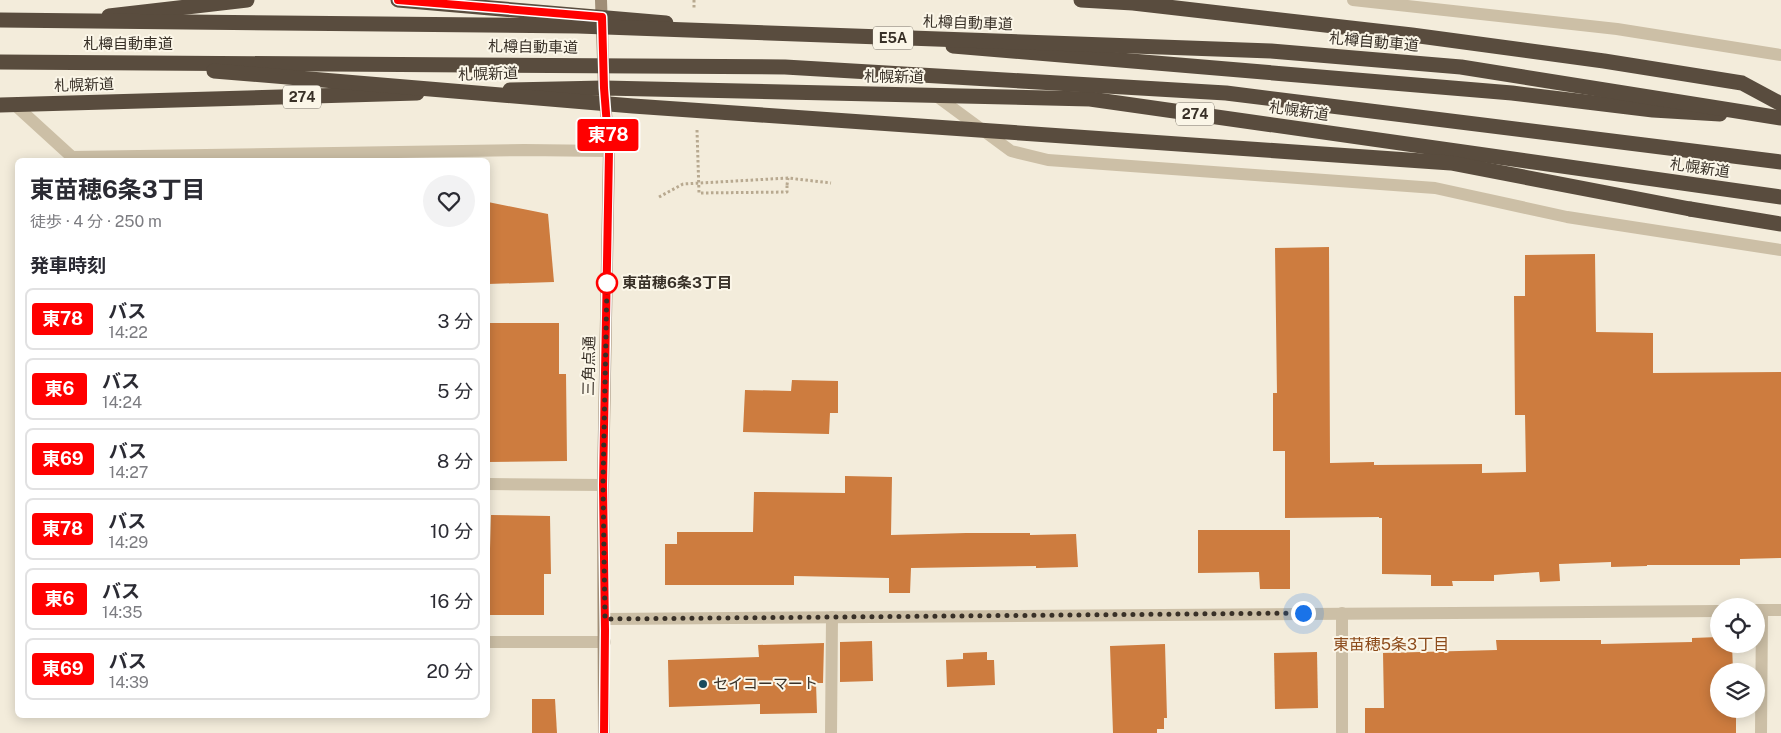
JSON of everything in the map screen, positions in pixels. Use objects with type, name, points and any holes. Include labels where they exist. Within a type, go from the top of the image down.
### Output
[{"type":"highway","points":[[76,20],[247,0]]},
{"type":"highway","points":[[398,0],[1492,92],[1653,110],[1781,117]]},
{"type":"highway","points":[[1081,0],[1132,3],[1412,35],[1604,61],[1742,83],[1781,104]]},
{"type":"highway","name":"札樽自動車道","points":[[0,20],[588,26],[1271,51],[1461,67],[1781,117]]},
{"type":"highway","name":"札樽自動車道","points":[[0,62],[785,67],[1226,93],[1781,162]]},
{"type":"highway","points":[[102,62],[643,107],[1451,163],[1781,224]]},
{"type":"highway","name":"札幌新道","points":[[8,105],[604,88],[1090,99],[1781,197]]},
{"type":"street","name":"三角点通","points":[[602,0],[604,88],[609,151],[603,485],[604,733]]},
{"type":"street","points":[[1353,0],[1617,30],[1781,54]]},
{"type":"street","points":[[935,95],[1011,151],[1048,160],[1435,188],[1567,217],[1781,250]]},
{"type":"street","points":[[8,105],[72,157],[524,150],[609,151]]},
{"type":"street","points":[[490,484],[603,485]]},
{"type":"street","points":[[1765,610],[1781,610]]},
{"type":"street","points":[[605,619],[1710,611]]},
{"type":"street","points":[[1342,613],[1342,733]]},
{"type":"street","points":[[831,733],[832,617]]},
{"type":"street","points":[[490,642],[605,642]]},
{"type":"street","points":[[1760,653],[1761,733]]},
{"type":"path","points":[[787,185],[788,178]]},
{"type":"path","points":[[659,197],[683,184],[788,178],[831,183]]},
{"type":"building","points":[[490,202],[548,214],[554,282],[490,284]]},
{"type":"building","points":[[1329,247],[1330,463],[1374,462],[1374,465],[1482,464],[1482,473],[1526,472],[1525,415],[1515,415],[1514,296],[1525,296],[1525,255],[1595,254],[1596,332],[1653,333],[1653,373],[1781,372],[1781,558],[1740,559],[1740,565],[1611,567],[1611,562],[1559,564],[1560,581],[1540,582],[1539,572],[1494,575],[1494,581],[1452,581],[1453,586],[1431,586],[1431,575],[1382,574],[1382,518],[1285,518],[1285,451],[1273,451],[1273,393],[1277,393],[1275,248]]},
{"type":"building","points":[[490,323],[559,323],[559,374],[566,374],[567,461],[490,462]]},
{"type":"building","points":[[792,380],[838,381],[838,413],[830,413],[829,434],[743,432],[745,390],[791,391]]},
{"type":"building","points":[[845,476],[892,477],[891,535],[966,533],[1076,534],[1078,567],[911,568],[910,593],[889,593],[889,578],[794,576],[794,585],[665,585],[665,544],[677,544],[677,532],[753,532],[754,492],[845,493]]},
{"type":"building","points":[[491,515],[550,516],[551,574],[544,574],[544,615],[490,615]]},
{"type":"building","points":[[1198,530],[1290,530],[1290,589],[1260,589],[1259,572],[1198,573]]},
{"type":"building","points":[[1710,637],[1710,653],[1732,653],[1733,663],[1710,663],[1710,718],[1736,718],[1736,733],[1365,733],[1365,708],[1384,708],[1383,653],[1497,650],[1496,640],[1601,640],[1601,644],[1692,642],[1692,638]]},
{"type":"building","points":[[872,641],[873,681],[840,682],[840,642]]},
{"type":"building","points":[[824,643],[823,683],[816,683],[817,713],[760,714],[760,704],[669,707],[668,660],[759,657],[758,645]]},
{"type":"building","points":[[1165,644],[1167,718],[1164,718],[1164,729],[1157,729],[1157,733],[1113,733],[1110,646]]},
{"type":"building","points":[[987,652],[987,660],[994,660],[995,685],[947,687],[946,660],[963,659],[963,653]]},
{"type":"building","points":[[1317,652],[1318,708],[1275,709],[1274,653]]},
{"type":"building","points":[[532,699],[555,699],[557,733],[532,733]]},
{"type":"bus line","name":"東78","points":[[398,0],[602,17],[604,88],[609,151],[603,485],[604,733]]},
{"type":"place","name":"東苗穂6条3丁目","points":[[607,283]]},
{"type":"place","name":"セイコーマート","points":[[703,684]]},
{"type":"district","name":"東苗穂5条3丁目","points":[[1391,644]]},
{"type":"route","points":[[607,283],[603,485],[605,619],[1303,613]]}]
